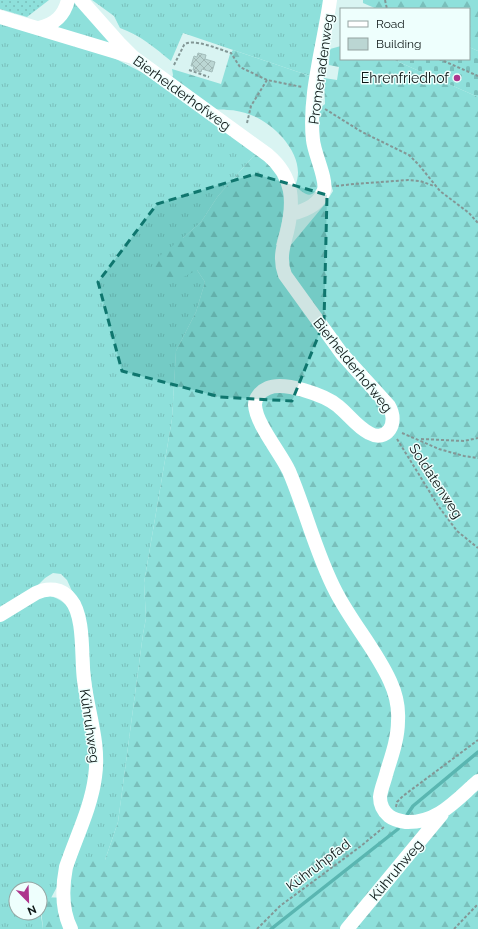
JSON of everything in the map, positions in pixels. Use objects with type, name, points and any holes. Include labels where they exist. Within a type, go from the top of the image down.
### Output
[{"type":"street","points":[[39,28],[51,24],[60,18],[64,13],[68,0]]},
{"type":"street","name":"Bierhelderhofweg","points":[[81,0],[133,57],[274,161],[284,173],[290,189],[292,200],[281,255],[281,264],[285,274],[342,354],[389,406],[394,419],[394,434],[386,432],[380,435],[369,433],[330,400],[298,389],[279,386],[270,387],[261,392],[256,401],[257,415],[288,470],[319,554],[336,592],[383,669],[394,692],[398,707],[396,739],[380,796],[383,809],[393,819]]},
{"type":"street","name":"Promenadenweg","points":[[324,189],[324,182],[313,141],[312,124],[314,97],[330,0]]},
{"type":"street","points":[[0,16],[133,57]]},
{"type":"street","points":[[290,214],[310,207],[320,198],[324,189]]},
{"type":"street","name":"Kühruhweg","points":[[0,615],[36,593],[48,589],[60,591],[68,596],[74,603],[79,616],[84,680],[94,731],[96,760],[95,778],[91,798],[66,866],[63,883],[65,915],[71,929]]},
{"type":"street","points":[[393,819],[403,822],[429,819],[444,810],[478,781]]},
{"type":"street","name":"Kühruhweg","points":[[347,929],[435,823],[444,810]]},
{"type":"path","points":[[174,65],[186,43],[194,42],[231,53],[240,67],[268,80],[314,97],[362,132],[409,155],[420,165],[440,191],[469,213],[478,223]]},
{"type":"path","points":[[441,60],[478,76]]},
{"type":"path","points":[[188,70],[209,77]]},
{"type":"path","points":[[247,123],[251,106],[268,80]]},
{"type":"path","points":[[324,189],[354,184],[401,180],[420,181],[436,186]]},
{"type":"path","points":[[394,434],[420,439],[464,440],[478,438]]},
{"type":"path","name":"Soldatenweg","points":[[394,434],[439,508],[457,531],[478,548]]},
{"type":"path","points":[[420,439],[439,449],[478,458]]},
{"type":"path","points":[[393,819],[397,802],[403,796],[478,740]]},
{"type":"path","name":"Kühruhpfad","points":[[257,929],[280,906],[361,846],[393,819]]},
{"type":"path","points":[[454,929],[478,904]]},
{"type":"highlighted area","points":[[255,174],[327,195],[324,322],[292,401],[220,397],[122,371],[98,282],[157,204]]},
{"type":"green space","points":[[0,0],[49,0],[27,17],[0,9]]},
{"type":"green space","points":[[73,0],[114,47],[54,29]]},
{"type":"green space","points":[[92,0],[324,0],[313,77],[183,33],[171,61],[141,38],[120,28],[114,16]]},
{"type":"green space","points":[[363,0],[478,0],[478,51],[470,47],[470,8],[375,8],[363,3]]},
{"type":"green space","points":[[0,22],[114,58],[143,73],[257,152],[218,196],[201,222],[183,238],[197,270],[205,282],[196,312],[176,351],[172,419],[144,583],[146,618],[118,822],[105,860],[69,898],[66,887],[92,813],[93,695],[86,623],[80,601],[72,591],[67,580],[61,574],[53,573],[45,578],[36,587],[0,609]]},
{"type":"green space","points":[[340,46],[340,60],[394,60],[478,97],[478,929],[43,929],[42,921],[48,921],[48,897],[69,898],[79,859],[105,860],[118,822],[146,618],[144,583],[172,419],[176,351],[196,312],[205,282],[197,270],[166,286],[154,275],[153,261],[201,222],[218,196],[257,152],[275,172],[283,186],[285,199],[282,223],[276,245],[290,246],[325,204],[333,191],[318,145],[319,109],[325,104],[324,78],[337,80],[339,67],[329,65],[330,49]]},
{"type":"green space","name":"Ehrenfriedhof","points":[[470,47],[478,51],[478,97],[394,60],[470,60]]},
{"type":"green space","points":[[233,50],[313,77],[320,183],[312,194],[306,194],[295,186],[298,175],[297,164],[293,154],[287,143],[270,126],[261,119],[245,113],[233,110],[215,109],[172,80],[172,69],[221,84],[230,54]]},
{"type":"green space","points":[[50,596],[63,602],[73,614],[90,740],[90,778],[59,883],[51,898],[48,898],[48,881],[8,881],[8,921],[42,921],[43,929],[0,929],[0,621],[40,597]]},
{"type":"building","points":[[198,53],[206,55],[205,59],[215,62],[212,72],[202,69],[201,72],[193,70],[194,66],[191,66],[194,56],[197,57]]},
{"type":"waterway","points":[[407,815],[413,806],[478,752]]},
{"type":"waterway","points":[[271,929],[398,829]]},
{"type":"place","name":"Ehrenfriedhof","points":[[457,78]]}]
